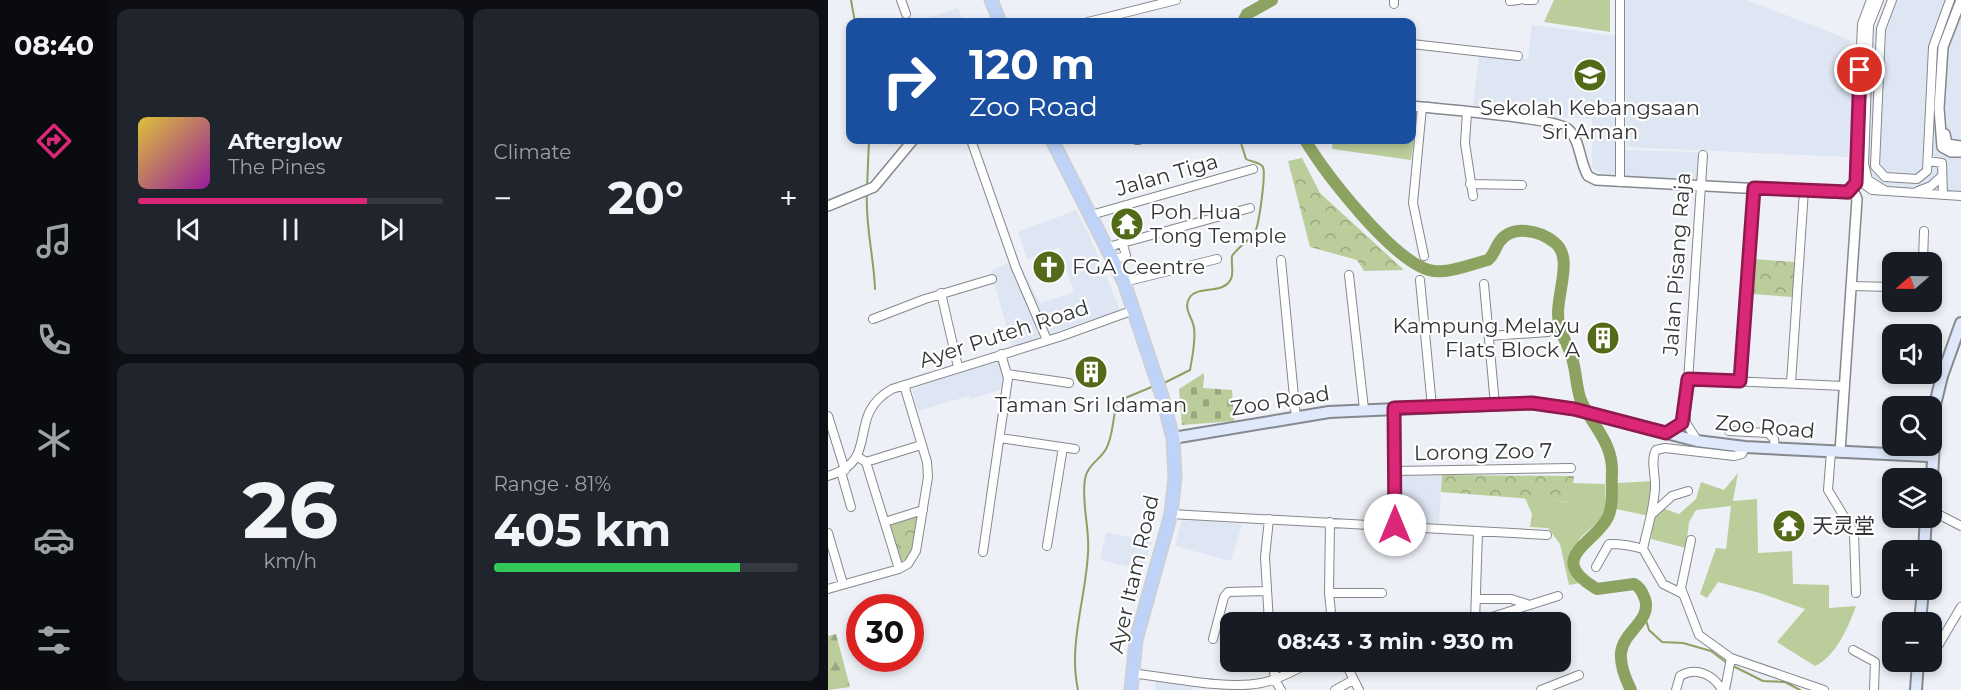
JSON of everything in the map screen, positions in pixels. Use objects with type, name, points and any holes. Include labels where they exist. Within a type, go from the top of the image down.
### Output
[{"type":"main road","points":[[991,0],[998,18]]},
{"type":"main road","name":"Ayer Itam Road","points":[[1054,144],[1124,282],[1159,387],[1173,438],[1175,477],[1171,514],[1141,618],[1130,684]]},
{"type":"main road","points":[[1937,396],[1961,323]]},
{"type":"main road","name":"Zoo Road","points":[[1173,438],[1364,409],[1532,403],[1574,409],[1697,441],[1775,449],[1882,452]]},
{"type":"main road","points":[[1916,690],[1919,672]]},
{"type":"street","points":[[901,0],[906,14]]},
{"type":"street","points":[[1104,18],[1176,0]]},
{"type":"street","points":[[1510,1],[1519,0]]},
{"type":"street","points":[[1525,0],[1534,0]]},
{"type":"street","points":[[1620,0],[1620,182]]},
{"type":"street","points":[[1848,192],[1856,183],[1862,24],[1871,0]]},
{"type":"street","points":[[1866,183],[1865,104],[1869,25],[1879,0]]},
{"type":"street","points":[[1892,0],[1881,29],[1877,104],[1877,170],[1887,178],[1917,179],[1926,172],[1928,161],[1932,47],[1950,0]]},
{"type":"street","points":[[1961,0],[1943,47],[1939,108],[1942,147],[1951,152],[1961,152]]},
{"type":"street","points":[[1961,14],[1950,43],[1945,140],[1952,146],[1961,146]]},
{"type":"street","points":[[1416,44],[1518,56]]},
{"type":"street","points":[[1868,44],[1880,44]]},
{"type":"street","points":[[1932,47],[1943,47]]},
{"type":"street","points":[[1865,104],[1877,104]]},
{"type":"street","points":[[1416,106],[1566,127],[1574,137],[1587,176],[1596,180],[1855,194],[1857,199],[1843,386],[1828,490],[1854,533],[1856,593]]},
{"type":"street","points":[[1422,107],[1413,203],[1424,256]]},
{"type":"street","points":[[1929,107],[1939,108]]},
{"type":"street","points":[[1467,112],[1465,143],[1473,196]]},
{"type":"street","points":[[828,206],[866,192],[909,144]]},
{"type":"street","points":[[972,144],[1016,268],[1047,340]]},
{"type":"street","points":[[1857,147],[1860,179],[1876,191],[1961,196]]},
{"type":"street","name":"Jalan Pisang Raja","points":[[1697,441],[1686,423],[1686,412],[1703,155]]},
{"type":"street","points":[[1928,161],[1941,162],[1943,195]]},
{"type":"street","name":"Jalan Tiga","points":[[1091,215],[1253,169]]},
{"type":"street","points":[[1914,192],[1931,186],[1942,176]]},
{"type":"street","points":[[1470,184],[1522,185]]},
{"type":"street","points":[[1740,381],[1754,188]]},
{"type":"street","points":[[1791,383],[1804,190]]},
{"type":"street","points":[[1108,247],[1250,208]]},
{"type":"street","points":[[1923,252],[1924,231]]},
{"type":"street","points":[[1114,260],[1126,255],[1122,242]]},
{"type":"street","points":[[1124,282],[1217,259]]},
{"type":"street","points":[[1281,260],[1296,418]]},
{"type":"street","points":[[1349,275],[1364,409]]},
{"type":"street","points":[[873,319],[941,294],[992,279]]},
{"type":"street","points":[[1420,280],[1432,407]]},
{"type":"street","points":[[1484,284],[1495,405]]},
{"type":"street","points":[[1851,286],[1882,287]]},
{"type":"street","points":[[941,294],[958,368]]},
{"type":"street","name":"Ayer Puteh Road","points":[[858,457],[867,417],[885,393],[1134,310]]},
{"type":"street","points":[[1489,336],[1548,332]]},
{"type":"street","points":[[983,552],[1008,375],[1001,354]]},
{"type":"street","points":[[1008,375],[1069,383]]},
{"type":"street","points":[[1688,379],[1843,386]]},
{"type":"street","points":[[828,589],[899,569],[908,564],[916,551],[928,477],[904,385]]},
{"type":"street","points":[[1394,408],[1395,525]]},
{"type":"street","points":[[1666,433],[1682,423],[1686,412]]},
{"type":"street","points":[[828,416],[851,507]]},
{"type":"street","points":[[1729,431],[1768,433],[1774,439],[1775,449]]},
{"type":"street","points":[[1000,438],[1075,449]]},
{"type":"street","points":[[866,462],[921,445]]},
{"type":"street","points":[[1047,546],[1063,447]]},
{"type":"street","points":[[1643,549],[1652,514],[1656,450],[1665,448],[1734,456],[1742,454],[1745,447]]},
{"type":"street","points":[[828,476],[843,471],[858,457],[866,462],[899,569]]},
{"type":"street","name":"Lorong Zoo 7","points":[[1395,471],[1571,468]]},
{"type":"street","points":[[1652,514],[1672,496],[1688,491]]},
{"type":"street","points":[[885,522],[923,510]]},
{"type":"street","points":[[1171,514],[1547,535]]},
{"type":"street","points":[[1942,516],[1961,526]]},
{"type":"street","points":[[1268,612],[1265,591],[1269,519]]},
{"type":"street","points":[[1330,522],[1331,612]]},
{"type":"street","points":[[1476,612],[1478,531]]},
{"type":"street","points":[[828,533],[843,585]]},
{"type":"street","points":[[1691,540],[1682,583],[1683,594],[1699,635],[1730,663],[1824,690]]},
{"type":"street","points":[[1596,567],[1609,544],[1643,549],[1663,584],[1683,594]]},
{"type":"street","points":[[1213,639],[1224,597],[1228,592],[1265,591]]},
{"type":"street","points":[[1329,593],[1382,593]]},
{"type":"street","points":[[1504,612],[1558,596]]},
{"type":"street","points":[[1476,599],[1511,599],[1527,604]]},
{"type":"street","points":[[1942,643],[1961,608]]},
{"type":"street","points":[[1853,650],[1875,662],[1877,672],[1874,690]]},
{"type":"street","points":[[1724,690],[1730,663]]},
{"type":"street","points":[[1676,690],[1680,676],[1693,671],[1708,675],[1724,690]]},
{"type":"street","points":[[1274,672],[1275,680],[1281,690]]},
{"type":"street","points":[[1130,684],[1259,684],[1291,672]]},
{"type":"street","points":[[1349,672],[1359,690]]},
{"type":"street","points":[[1541,690],[1579,675]]},
{"type":"street","points":[[1335,690],[1353,680]]},
{"type":"shaded area","points":[[1626,0],[1747,0],[1850,40],[1856,64],[1848,157],[1626,147]]},
{"type":"shaded area","points":[[1886,0],[1961,0],[1961,193],[1881,186],[1868,170],[1875,28]]},
{"type":"shaded area","points":[[958,8],[962,18],[926,18]]},
{"type":"shaded area","points":[[1532,25],[1617,36],[1617,175],[1600,173],[1592,167],[1592,119],[1554,117],[1473,106],[1479,55],[1528,59]]},
{"type":"shaded area","points":[[1623,150],[1698,152],[1697,179],[1623,177]]},
{"type":"shaded area","points":[[1076,210],[1090,237],[1120,310],[1012,346],[991,271],[1017,259],[1040,303],[1074,292],[1059,248],[1027,259],[1018,232]]},
{"type":"shaded area","points":[[998,361],[1004,379],[1002,389],[969,400],[969,396],[918,411],[912,389]]},
{"type":"shaded area","points":[[1399,473],[1442,475],[1439,524],[1398,521]]},
{"type":"shaded area","points":[[1182,519],[1242,524],[1231,561],[1175,546]]},
{"type":"shaded area","points":[[1106,532],[1152,542],[1143,570],[1100,560]]},
{"type":"shaded area","points":[[1156,679],[1194,685],[1193,690],[1155,690]]},
{"type":"green space","points":[[1554,0],[1610,0],[1610,32],[1544,22]]},
{"type":"green space","points":[[1333,144],[1413,144],[1411,160],[1332,149]]},
{"type":"green space","points":[[1302,158],[1320,193],[1404,270],[1364,271],[1357,260],[1310,247],[1288,161]]},
{"type":"green space","points":[[1754,259],[1795,262],[1793,297],[1751,294]]},
{"type":"green space","points":[[1204,373],[1203,388],[1232,390],[1234,421],[1182,425],[1179,389]]},
{"type":"green space","points":[[1738,473],[1733,501],[1757,499],[1758,553],[1792,551],[1793,584],[1829,585],[1829,608],[1856,606],[1835,648],[1829,656],[1815,666],[1777,642],[1805,609],[1760,593],[1718,582],[1707,598],[1700,594],[1716,548],[1726,549],[1731,506],[1696,510],[1689,522],[1686,548],[1651,539],[1654,517],[1616,509],[1618,483],[1653,481],[1651,504],[1679,514],[1696,499],[1701,482],[1724,490]]},
{"type":"green space","points":[[1442,475],[1574,476],[1572,502],[1441,492]]},
{"type":"green space","points":[[1573,483],[1605,484],[1605,515],[1580,538],[1571,561],[1580,583],[1569,585],[1560,544],[1548,528],[1530,527],[1532,514],[1525,498],[1571,502]]},
{"type":"green space","points":[[919,516],[913,548],[906,559],[901,562],[889,525]]},
{"type":"green space","points":[[836,634],[850,687],[828,690],[828,636]]},
{"type":"waterway","points":[[851,0],[854,18]]},
{"type":"waterway","points":[[1245,18],[1247,14],[1272,0]]},
{"type":"waterway","points":[[867,188],[869,144]]},
{"type":"waterway","points":[[1162,384],[1190,370],[1194,349],[1193,324],[1187,309],[1190,297],[1199,291],[1217,289],[1227,284],[1232,276],[1232,256],[1253,235],[1257,227],[1264,172],[1260,164],[1246,159],[1241,144]]},
{"type":"waterway","points":[[1308,144],[1327,173],[1378,233],[1396,250],[1429,270],[1451,270],[1488,260],[1498,243],[1512,232],[1534,232],[1548,238],[1560,249],[1564,270],[1558,306],[1560,328],[1573,363],[1580,398],[1609,451],[1612,472],[1610,512],[1602,527],[1578,552],[1574,560],[1575,568],[1582,578],[1597,589],[1634,584],[1643,594],[1646,607],[1644,614],[1627,638],[1621,653],[1622,667],[1631,690]]},
{"type":"waterway","points":[[867,193],[867,217],[875,289]]},
{"type":"waterway","points":[[1078,690],[1075,673],[1076,638],[1088,553],[1084,497],[1086,474],[1109,443],[1118,401],[1154,386]]},
{"type":"waterway","points":[[1645,617],[1649,630],[1662,642],[1683,643],[1711,651],[1727,663],[1763,681],[1785,682],[1800,690]]},
{"type":"place","name":"Sekolah Kebangsaan Sri Aman","points":[[1590,75]]},
{"type":"place","name":"Poh Hua Tong Temple","points":[[1127,224]]},
{"type":"place","name":"FGA Ceentre","points":[[1049,267]]},
{"type":"place","name":"Kampung Melayu Flats Block A","points":[[1603,338]]},
{"type":"place","name":"Taman Sri Idaman","points":[[1091,372]]},
{"type":"place","name":"天灵堂","points":[[1789,526]]},
{"type":"route","points":[[1395,525],[1394,408],[1532,403],[1574,409],[1666,433],[1676,429],[1682,423],[1686,412],[1688,379],[1740,381],[1754,188],[1848,192],[1854,188],[1860,70]]}]
